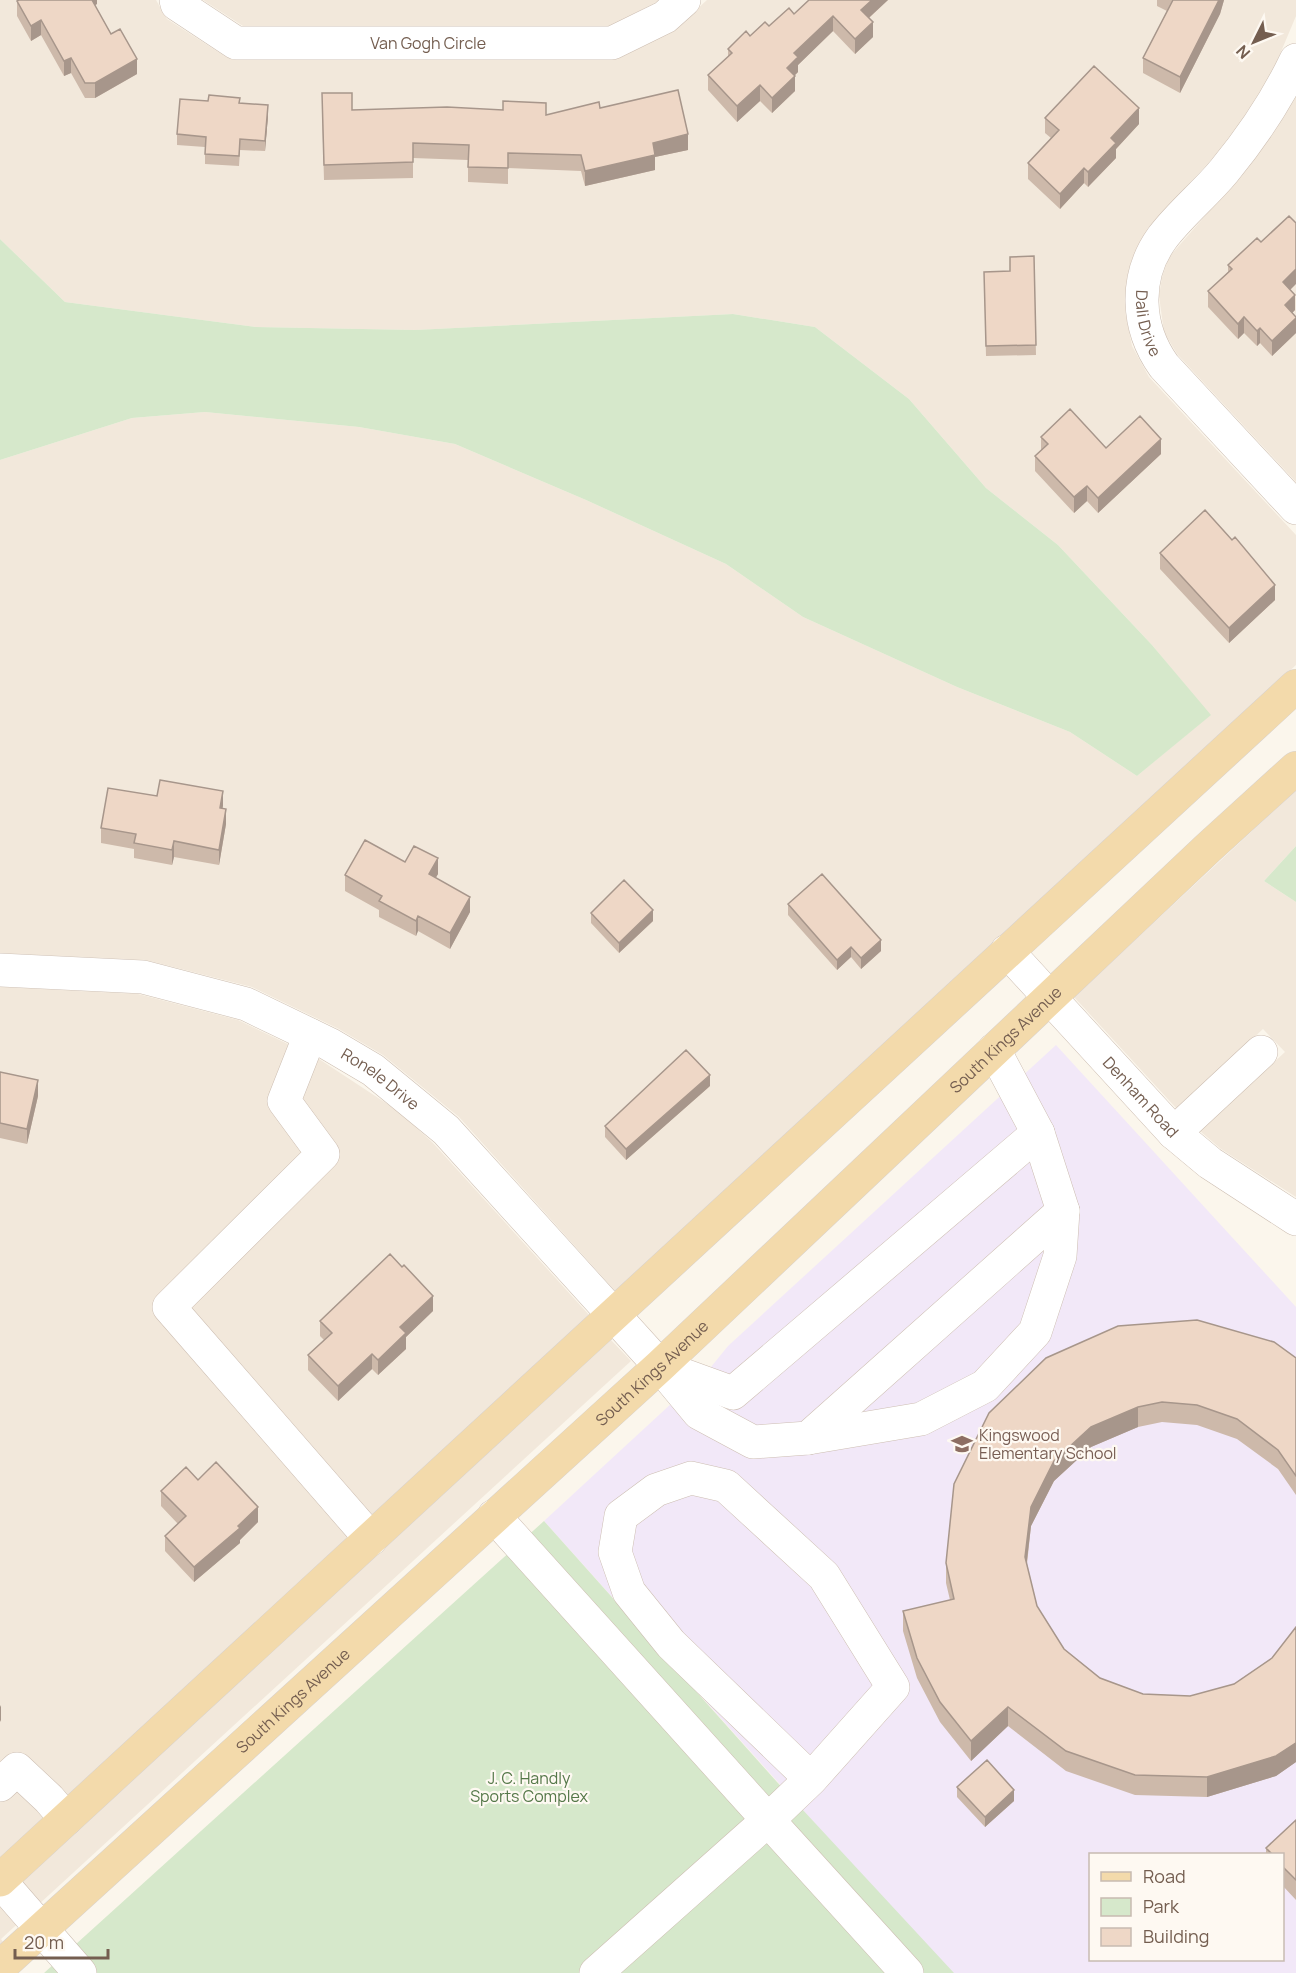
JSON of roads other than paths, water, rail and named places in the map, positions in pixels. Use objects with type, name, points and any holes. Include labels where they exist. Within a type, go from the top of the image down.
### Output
[{"type":"main road","points":[[0,1881],[1296,686]]},
{"type":"main road","name":"South Kings Avenue","points":[[0,1967],[660,1366],[1296,768]]},
{"type":"street","name":"Van Gogh Circle","points":[[176,0],[177,4],[236,43],[612,43],[665,17],[684,0]]},
{"type":"street","name":"Dali Drive","points":[[1296,60],[1270,108],[1248,141],[1204,194],[1163,238],[1148,265],[1142,297],[1144,325],[1154,353],[1296,508]]},
{"type":"street","name":"Denham Road","points":[[1007,951],[1174,1133],[1210,1163],[1296,1219]]},
{"type":"street","name":"Ronele Drive","points":[[0,970],[143,977],[246,1004],[310,1035],[373,1070],[446,1130],[660,1366],[699,1413],[753,1442],[808,1438],[921,1419],[985,1386],[1035,1332],[1060,1256],[1063,1211]]},
{"type":"street","points":[[310,1035],[284,1101],[323,1154],[169,1307],[371,1539]]},
{"type":"street","points":[[808,1438],[1063,1211],[1038,1133],[994,1050]]},
{"type":"street","points":[[1174,1133],[1261,1052]]},
{"type":"street","points":[[660,1366],[733,1393],[1038,1133]]},
{"type":"street","points":[[596,1973],[811,1779],[893,1688],[824,1576],[726,1486],[691,1478],[656,1490],[621,1516],[615,1552],[629,1592],[671,1644],[811,1779]]},
{"type":"street","points":[[494,1516],[907,1973]]},
{"type":"street","points":[[0,1785],[18,1769],[49,1798],[66,1820]]},
{"type":"street","points":[[0,1881],[80,1973]]},
{"type":"place","name":"Kingswood Elementary School","points":[[962,1444]]},
{"type":"park label","name":"J. C. Handly Sports Complex","points":[[529,1787]]}]
